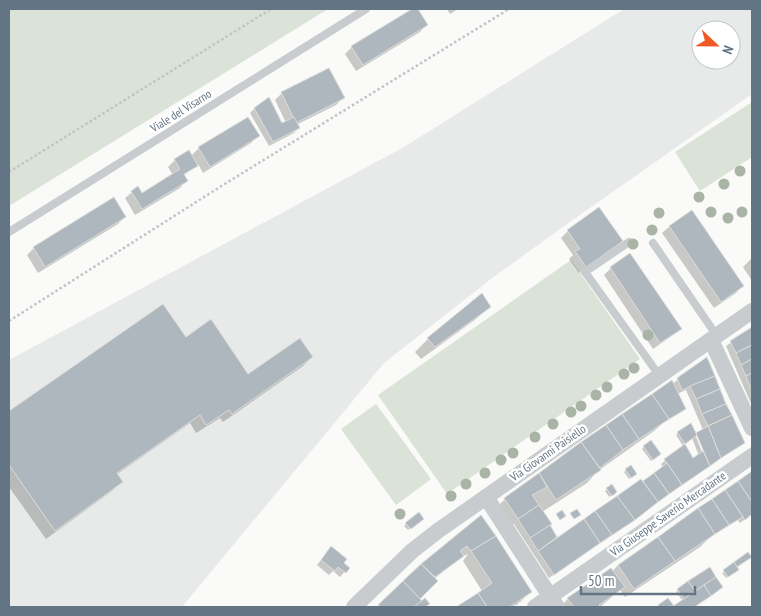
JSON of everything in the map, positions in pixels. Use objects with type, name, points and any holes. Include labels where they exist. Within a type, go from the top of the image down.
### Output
[{"type":"street","name":"Via Giovanni Paisiello","points":[[354,607],[426,540],[752,311]]},
{"type":"street","points":[[714,338],[752,428]]},
{"type":"street","name":"Via Giuseppe Saverio Mercadante","points":[[536,607],[553,602],[752,456]]},
{"type":"street","points":[[486,497],[553,602]]},
{"type":"lane","name":"Viale del Visarno","points":[[9,232],[366,9]]},
{"type":"lane","points":[[629,242],[585,272],[659,375]]},
{"type":"lane","points":[[653,243],[714,338]]},
{"type":"path","points":[[9,171],[271,9]]},
{"type":"path","points":[[9,321],[223,185],[510,9]]},
{"type":"shaded area","points":[[9,9],[328,9],[9,206]]},
{"type":"shaded area","points":[[624,9],[752,9],[752,94],[491,279],[384,363],[182,607],[9,607],[9,360],[404,147]]},
{"type":"shaded area","points":[[752,102],[752,157],[700,191],[675,152]]},
{"type":"shaded area","points":[[571,260],[640,359],[447,494],[378,395]]},
{"type":"shaded area","points":[[376,404],[431,479],[396,505],[341,429]]},
{"type":"building","points":[[412,9],[418,9],[428,25],[363,65],[351,46]]},
{"type":"building","points":[[329,68],[345,98],[296,123],[281,92]]},
{"type":"building","points":[[269,97],[282,123],[294,117],[300,128],[273,142],[254,108]]},
{"type":"building","points":[[248,117],[260,136],[210,167],[198,147]]},
{"type":"building","points":[[189,150],[198,166],[184,174],[188,181],[142,209],[131,191],[138,186],[142,193],[180,169],[174,159]]},
{"type":"building","points":[[114,197],[126,217],[45,267],[33,247]]},
{"type":"building","points":[[599,207],[623,241],[586,267],[575,251],[580,249],[567,230]]},
{"type":"building","points":[[692,210],[744,286],[721,302],[669,226]]},
{"type":"building","points":[[630,253],[682,329],[660,343],[610,267]]},
{"type":"building","points":[[482,293],[491,307],[435,347],[427,338]]},
{"type":"building","points":[[163,304],[186,337],[211,319],[248,374],[300,338],[313,357],[232,414],[229,410],[206,425],[200,415],[117,473],[123,482],[55,531],[9,465],[9,411]]},
{"type":"building","points":[[752,327],[752,345],[736,353],[730,341]]},
{"type":"building","points":[[752,345],[752,359],[741,365],[736,353]]},
{"type":"building","points":[[707,357],[715,376],[682,390],[677,378]]},
{"type":"building","points":[[752,359],[752,373],[746,376],[741,365]]},
{"type":"building","points":[[752,373],[752,386],[750,386],[746,376]]},
{"type":"building","points":[[715,376],[720,389],[696,399],[690,386]]},
{"type":"building","points":[[672,380],[686,409],[669,419],[652,394]]},
{"type":"building","points":[[720,389],[726,404],[702,414],[696,399]]},
{"type":"building","points":[[652,394],[669,419],[639,439],[622,414]]},
{"type":"building","points":[[726,404],[732,415],[708,426],[702,414]]},
{"type":"building","points":[[622,414],[639,439],[623,450],[606,425]]},
{"type":"building","points":[[732,415],[745,443],[721,458],[708,426]]},
{"type":"building","points":[[691,423],[697,435],[685,444],[677,432]]},
{"type":"building","points":[[606,425],[623,450],[600,468],[581,442]]},
{"type":"building","points":[[708,426],[721,458],[710,466],[696,433]]},
{"type":"building","points":[[651,440],[661,454],[653,460],[643,446]]},
{"type":"building","points":[[581,442],[601,470],[556,500],[539,473]]},
{"type":"building","points":[[685,444],[693,458],[703,451],[710,466],[682,485],[664,459]]},
{"type":"building","points":[[667,463],[682,485],[669,494],[654,473]]},
{"type":"building","points":[[631,465],[637,474],[631,478],[625,469]]},
{"type":"building","points":[[752,471],[752,502],[738,481]]},
{"type":"building","points":[[539,473],[547,487],[532,495],[539,505],[518,519],[504,498]]},
{"type":"building","points":[[654,473],[669,494],[658,502],[643,481]]},
{"type":"building","points":[[641,479],[658,502],[635,520],[617,496]]},
{"type":"building","points":[[738,481],[752,502],[752,514],[745,520],[725,490]]},
{"type":"building","points":[[612,484],[617,492],[612,496],[606,488]]},
{"type":"building","points":[[725,490],[743,517],[729,525],[712,499]]},
{"type":"building","points":[[617,496],[635,520],[612,535],[595,511]]},
{"type":"building","points":[[712,499],[729,525],[715,534],[698,508]]},
{"type":"building","points":[[539,505],[552,524],[530,538],[518,519]]},
{"type":"building","points":[[698,508],[715,534],[675,561],[658,537]]},
{"type":"building","points":[[577,509],[581,515],[574,519],[570,513]]},
{"type":"building","points":[[562,510],[566,516],[560,520],[556,514]]},
{"type":"building","points":[[595,511],[612,535],[600,543],[584,519]]},
{"type":"building","points":[[419,512],[424,519],[411,529],[405,523]]},
{"type":"building","points":[[481,515],[496,536],[471,551],[467,546],[460,551],[464,556],[435,577],[421,564]]},
{"type":"building","points":[[584,519],[600,543],[554,575],[538,551]]},
{"type":"building","points":[[550,525],[557,537],[538,551],[530,538]]},
{"type":"building","points":[[496,536],[532,592],[509,607],[487,607],[478,593],[492,583],[471,551]]},
{"type":"building","points":[[658,537],[675,561],[634,589],[618,565]]},
{"type":"building","points":[[331,546],[347,559],[344,563],[350,568],[346,573],[338,567],[335,571],[321,560]]},
{"type":"building","points":[[748,552],[752,557],[737,567],[734,562]]},
{"type":"building","points":[[734,562],[739,570],[728,577],[723,570]]},
{"type":"building","points":[[421,564],[438,581],[420,599],[403,581]]},
{"type":"building","points":[[710,567],[716,577],[695,591],[688,581]]},
{"type":"building","points":[[611,568],[625,587],[599,605],[601,607],[574,607],[567,598]]},
{"type":"building","points":[[716,577],[723,587],[711,596],[704,585]]},
{"type":"building","points":[[403,581],[422,601],[414,607],[381,607],[378,605]]},
{"type":"building","points":[[688,581],[695,591],[684,599],[677,589]]},
{"type":"building","points":[[704,585],[711,596],[694,607],[672,607]]},
{"type":"building","points":[[478,593],[487,607],[456,607]]},
{"type":"building","points":[[425,598],[430,604],[425,607],[414,607]]},
{"type":"building","points":[[668,598],[674,606],[659,607],[658,605]]}]
